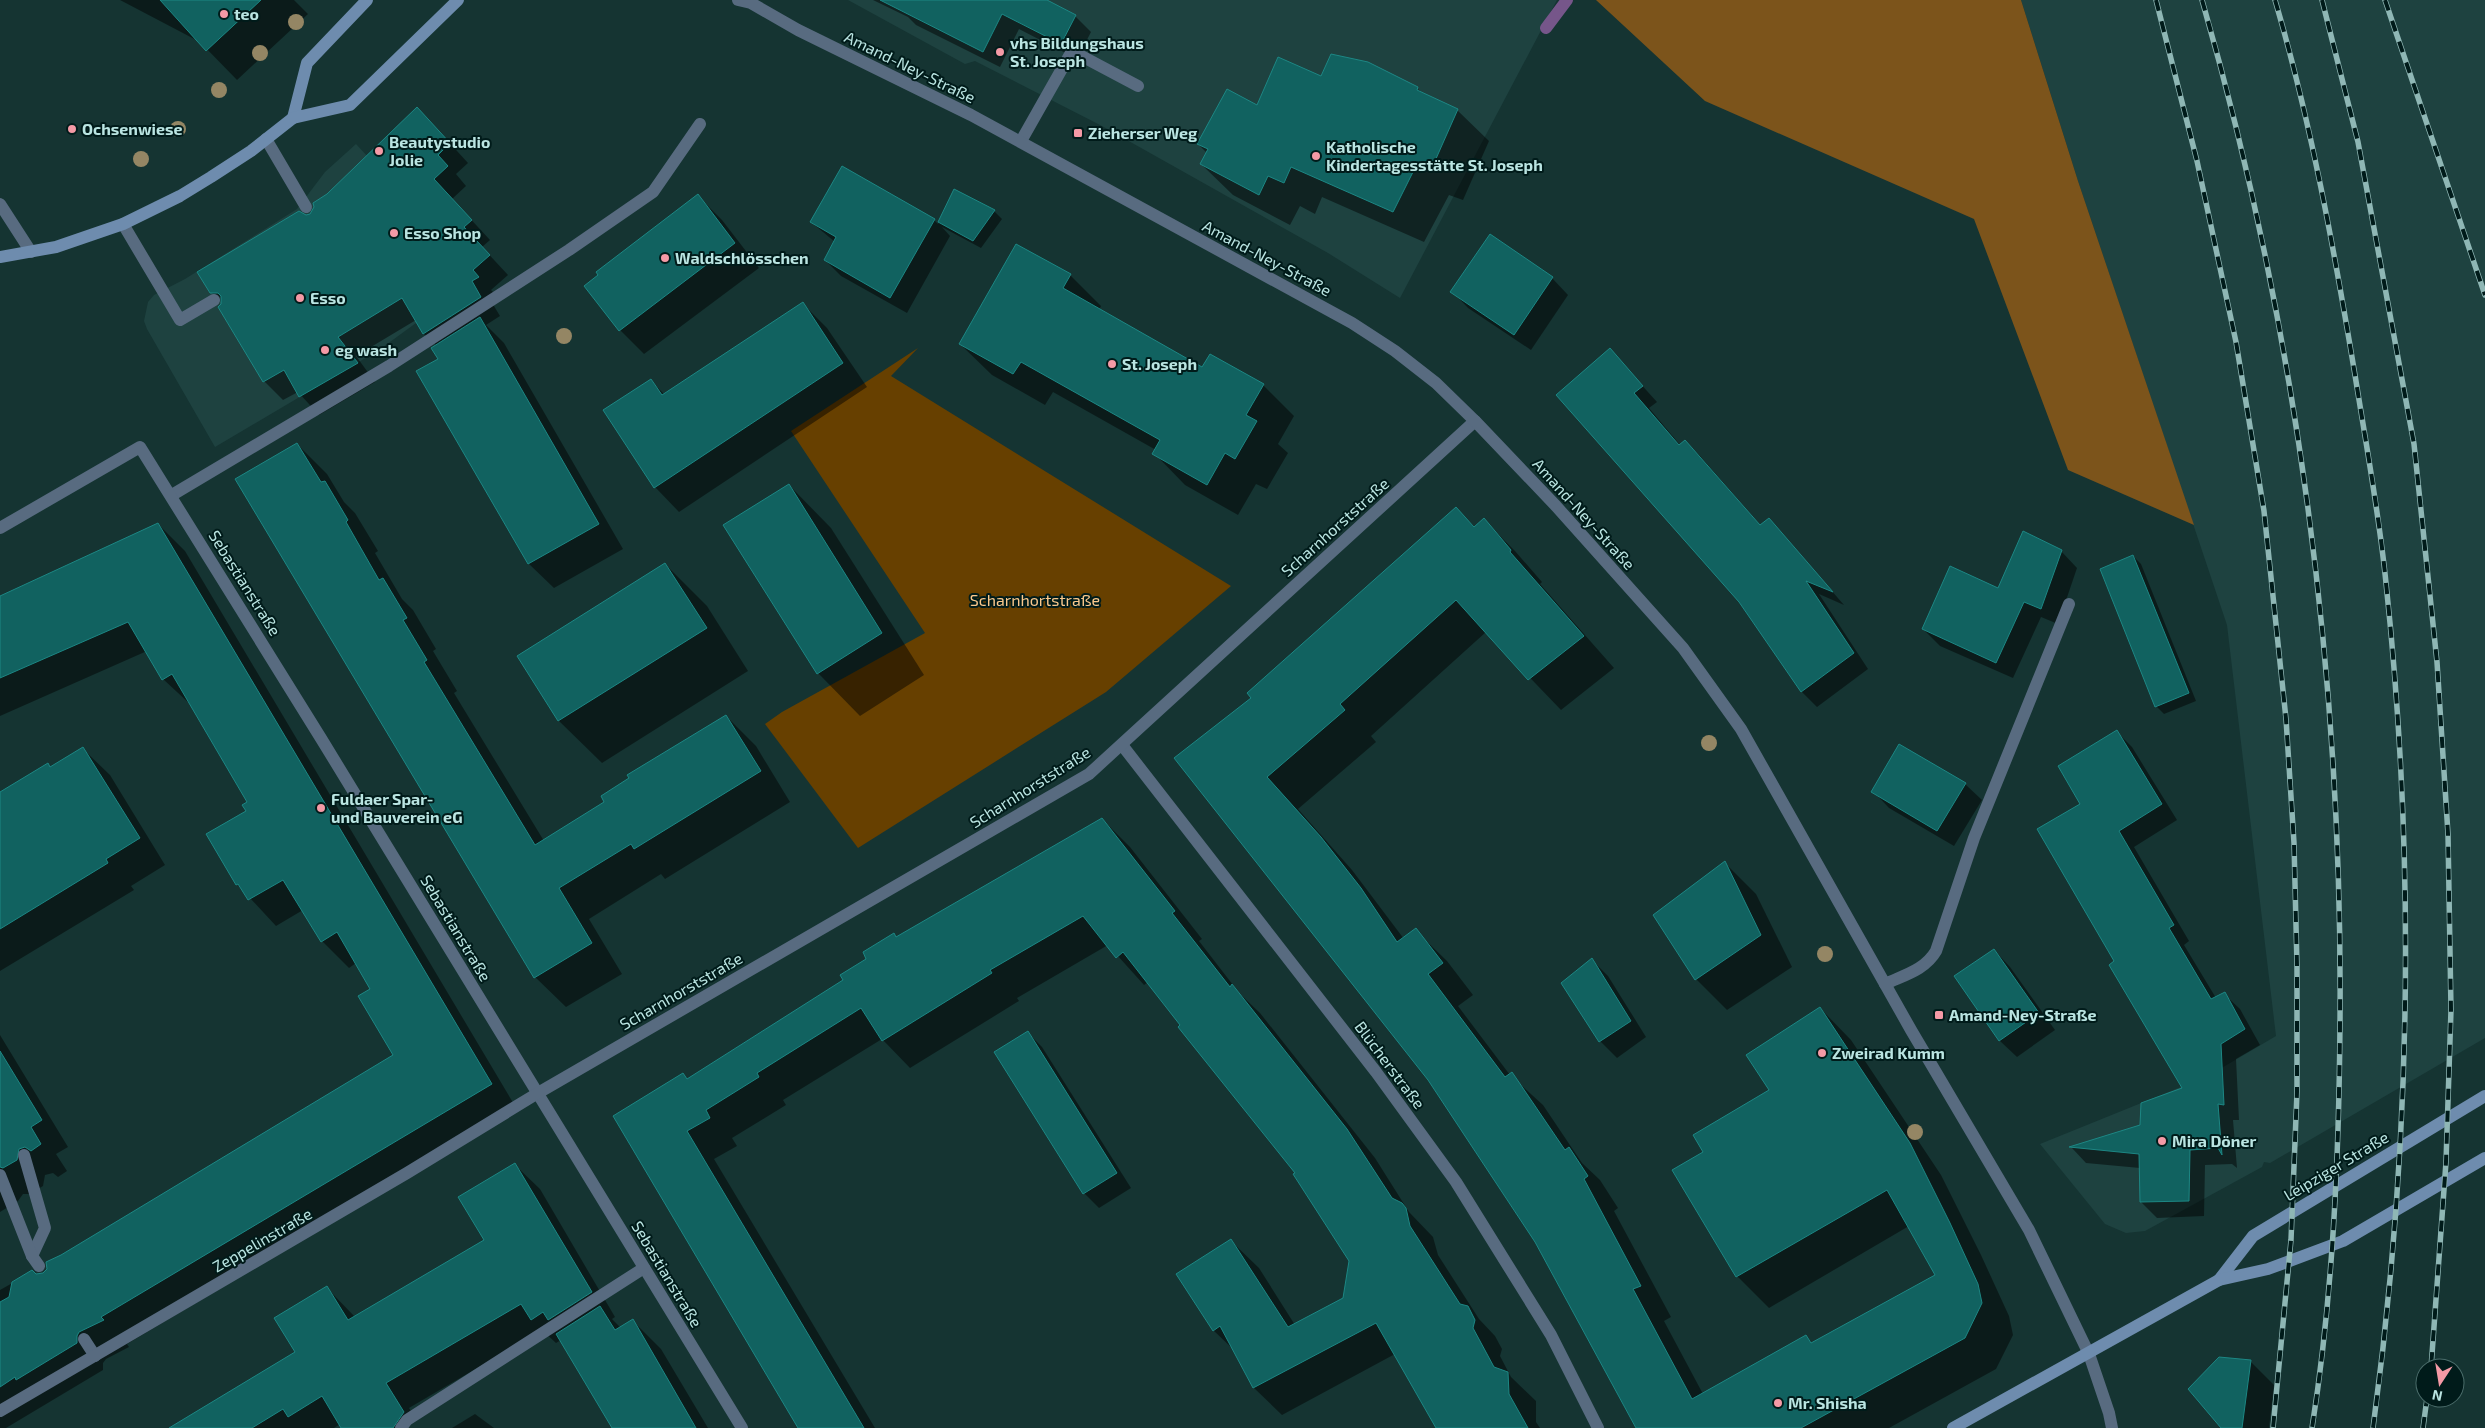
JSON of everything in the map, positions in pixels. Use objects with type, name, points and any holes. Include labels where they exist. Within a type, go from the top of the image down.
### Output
[{"type":"main road","points":[[293,118],[307,63],[367,0]]},
{"type":"main road","points":[[0,257],[56,247],[123,224],[180,196],[266,139],[293,118],[350,105],[458,0]]},
{"type":"main road","name":"Leipziger Straße","points":[[2219,1280],[2253,1236],[2485,1096]]},
{"type":"main road","name":"Leipziger Straße","points":[[1953,1428],[2219,1280],[2268,1269],[2343,1241],[2485,1158]]},
{"type":"street","name":"Amand-Ney-Straße","points":[[746,1],[798,30],[1021,141],[1352,322],[1395,351],[1436,383],[1475,421],[1556,506],[1683,648],[1741,729],[1885,984],[2029,1230],[2089,1354],[2109,1413],[2112,1428]]},
{"type":"street","points":[[1021,141],[1072,51],[1138,86]]},
{"type":"street","points":[[172,495],[389,366],[569,250],[653,192],[700,124]]},
{"type":"street","points":[[266,139],[306,207]]},
{"type":"street","points":[[0,204],[31,252]]},
{"type":"street","points":[[123,224],[180,320],[214,300]]},
{"type":"street","name":"Scharnhorststraße","points":[[538,1093],[1089,774],[1475,421]]},
{"type":"street","name":"Sebastianstraße","points":[[0,528],[140,447],[172,495],[742,1428]]},
{"type":"street","points":[[1885,984],[1921,968],[1930,961],[1936,951],[1974,838],[2068,604]]},
{"type":"street","name":"Blücherstraße","points":[[1122,745],[1370,1065],[1456,1182],[1551,1335],[1598,1428]]},
{"type":"street","name":"Zeppelinstraße","points":[[0,1411],[399,1178],[538,1093]]},
{"type":"street","points":[[0,1175],[35,1261],[45,1228],[24,1155]]},
{"type":"street","points":[[401,1428],[407,1420],[644,1268]]},
{"type":"street","points":[[84,1339],[95,1356]]},
{"type":"shaded area","name":"Katholische Kindertagesstätte St. Joseph","points":[[848,0],[1557,0],[1400,298],[1328,253],[1102,126],[975,61],[965,64]]},
{"type":"shaded area","points":[[1596,0],[2021,0],[2078,181],[2194,525],[2068,470],[1974,219],[1705,101]]},
{"type":"shaded area","points":[[2021,0],[2485,0],[2485,1038],[2270,1163],[2264,1162],[2262,1167],[2145,1231],[2126,1233],[2105,1224],[2040,1144],[2208,1076],[2276,1036],[2227,625],[2078,181]]},
{"type":"shaded area","name":"Esso","points":[[356,144],[479,277],[379,350],[215,447],[147,329],[144,321],[148,302],[154,295],[185,279],[297,209],[325,172]]},
{"type":"green space","name":"Scharnhortstraße","points":[[918,348],[891,376],[1231,586],[1106,692],[858,848],[765,724],[782,712],[925,633],[791,431]]},
{"type":"building","name":"teo","points":[[160,0],[261,0],[206,51]]},
{"type":"building","points":[[880,0],[1047,0],[1076,15],[1061,44],[1002,14],[983,52]]},
{"type":"building","points":[[1331,54],[1368,62],[1418,87],[1417,90],[1458,109],[1431,170],[1417,164],[1393,212],[1291,167],[1284,183],[1268,176],[1259,195],[1200,164],[1208,149],[1197,144],[1227,89],[1257,105],[1278,57],[1321,76]]},
{"type":"building","name":"Esso","points":[[417,107],[450,143],[438,155],[448,166],[434,179],[472,220],[464,227],[490,255],[473,270],[479,277],[472,281],[481,297],[423,334],[402,298],[338,337],[358,363],[299,397],[284,370],[263,382],[218,307],[221,304],[221,296],[218,293],[210,293],[197,272],[299,211],[306,215],[310,214],[314,207],[313,203],[327,194]]},
{"type":"building","points":[[842,166],[935,219],[890,298],[824,260],[836,237],[810,222]]},
{"type":"building","points":[[954,189],[995,210],[973,241],[938,222]]},
{"type":"building","name":"Waldschlösschen","points":[[698,194],[735,243],[619,331],[584,286],[598,275],[596,272]]},
{"type":"building","points":[[1490,234],[1553,277],[1514,335],[1450,292]]},
{"type":"building","name":"St. Joseph","points":[[1016,244],[1071,274],[1063,288],[1202,367],[1210,354],[1264,384],[1246,415],[1257,421],[1235,459],[1225,453],[1207,485],[1152,454],[1160,440],[1021,362],[1013,374],[959,344]]},
{"type":"building","points":[[803,302],[843,363],[654,488],[603,410],[651,379],[662,395]]},
{"type":"building","points":[[480,317],[599,524],[528,564],[416,371],[438,359],[431,348]]},
{"type":"building","points":[[1610,348],[1643,386],[1634,393],[1679,445],[1685,440],[1760,525],[1769,518],[1833,592],[1806,581],[1854,653],[1801,692],[1739,602],[1556,395]]},
{"type":"building","points":[[297,443],[321,482],[325,481],[348,520],[346,522],[379,580],[383,578],[407,618],[403,620],[427,660],[424,662],[535,845],[604,802],[601,796],[629,778],[627,775],[726,715],[761,771],[634,849],[631,844],[559,888],[592,943],[534,978],[235,479]]},
{"type":"building","points":[[789,484],[882,633],[817,674],[723,525]]},
{"type":"building","points":[[1456,507],[1474,527],[1484,518],[1511,550],[1510,552],[1584,636],[1528,680],[1456,600],[1340,704],[1345,710],[1267,777],[1321,837],[1361,888],[1397,942],[1416,928],[1443,963],[1428,974],[1505,1077],[1512,1072],[1565,1150],[1569,1147],[1588,1176],[1584,1179],[1641,1286],[1633,1289],[1692,1399],[1806,1335],[1811,1343],[1935,1275],[1887,1190],[1736,1277],[1672,1170],[1703,1152],[1693,1135],[1769,1090],[1746,1055],[1820,1007],[1910,1143],[1978,1284],[1982,1303],[1965,1338],[1801,1428],[1636,1428],[1535,1242],[1428,1080],[1174,758],[1251,698],[1247,693]]},
{"type":"building","points":[[158,523],[492,1084],[101,1317],[104,1320],[79,1332],[77,1343],[16,1380],[15,1377],[0,1387],[0,1302],[9,1297],[12,1282],[32,1270],[36,1274],[43,1273],[47,1269],[46,1262],[61,1255],[393,1055],[358,996],[370,989],[337,932],[321,942],[283,880],[248,900],[238,884],[236,885],[206,834],[246,811],[242,805],[247,802],[172,674],[162,680],[128,622],[0,678],[0,596]]},
{"type":"building","points":[[2023,531],[2062,550],[2041,609],[2024,602],[1996,663],[1922,629],[1950,566],[1998,588]]},
{"type":"building","points":[[2133,555],[2189,693],[2155,707],[2100,569]]},
{"type":"building","points":[[665,563],[707,628],[558,721],[517,656]]},
{"type":"building","points":[[2117,730],[2162,804],[2119,831],[2174,925],[2169,928],[2211,999],[2225,992],[2245,1029],[2221,1044],[2224,1105],[2218,1104],[2222,1155],[2218,1148],[2190,1150],[2189,1201],[2140,1202],[2139,1154],[2069,1147],[2140,1125],[2141,1103],[2182,1088],[2109,965],[2114,961],[2037,829],[2080,804],[2058,766]]},
{"type":"building","points":[[1899,744],[1966,783],[1937,831],[1871,792]]},
{"type":"building","points":[[83,747],[140,838],[106,859],[108,863],[0,929],[0,792],[48,763],[50,767]]},
{"type":"building","points":[[1102,818],[1175,911],[1172,913],[1230,987],[1232,984],[1347,1129],[1392,1198],[1402,1203],[1406,1208],[1410,1226],[1460,1304],[1468,1306],[1475,1320],[1473,1328],[1494,1367],[1508,1372],[1509,1394],[1528,1428],[1436,1428],[1376,1323],[1253,1388],[1220,1326],[1213,1331],[1176,1274],[1231,1239],[1288,1327],[1343,1298],[1349,1261],[1293,1174],[1295,1173],[1178,1027],[1180,1025],[1123,952],[1116,958],[1083,916],[990,970],[992,973],[882,1041],[861,1008],[757,1073],[759,1077],[706,1110],[710,1118],[687,1131],[864,1428],[798,1428],[613,1116],[683,1073],[687,1079],[843,980],[840,975],[866,959],[863,952],[894,933],[896,937]]},
{"type":"building","points":[[1725,861],[1761,935],[1695,980],[1653,915]]},
{"type":"building","points":[[1994,949],[2039,1013],[1999,1041],[1954,976]]},
{"type":"building","points":[[1592,958],[1631,1021],[1599,1042],[1561,983]]},
{"type":"building","points":[[1028,1031],[1117,1173],[1083,1194],[994,1052]]},
{"type":"building","points":[[0,1051],[42,1120],[31,1127],[41,1144],[31,1151],[25,1147],[19,1149],[17,1160],[3,1168],[0,1167]]},
{"type":"building","points":[[515,1163],[592,1292],[548,1320],[543,1312],[531,1320],[521,1304],[386,1383],[404,1412],[393,1428],[341,1428],[322,1396],[288,1417],[283,1409],[252,1428],[169,1428],[295,1352],[274,1318],[327,1286],[348,1320],[484,1240],[458,1197]]},
{"type":"building","points":[[600,1306],[615,1330],[633,1319],[696,1428],[612,1428],[556,1334]]},
{"type":"building","points":[[2219,1357],[2251,1360],[2242,1428],[2221,1428],[2188,1389]]},
{"type":"waterway","points":[[1546,28],[1567,0]]},
{"type":"railway","points":[[2156,0],[2197,161],[2236,342],[2264,511],[2286,719],[2294,843],[2297,966],[2297,1092],[2291,1240],[2273,1428]]},
{"type":"railway","points":[[2202,0],[2235,124],[2264,251],[2288,378],[2308,507],[2323,636],[2333,765],[2339,894],[2340,1023],[2338,1125],[2330,1277],[2312,1428]]},
{"type":"railway","points":[[2275,0],[2311,139],[2347,328],[2380,531],[2396,689],[2402,794],[2405,900],[2402,1112],[2386,1323],[2373,1428]]},
{"type":"railway","points":[[2322,0],[2358,142],[2414,444],[2437,662],[2448,834],[2451,1010],[2446,1162],[2432,1358]]},
{"type":"railway","points":[[2385,0],[2485,295]]},
{"type":"railway","points":[[2423,1428],[2426,1408]]},
{"type":"place","name":"teo","points":[[224,14]]},
{"type":"place","name":"vhs Bildungshaus St. Joseph","points":[[1000,52]]},
{"type":"place","name":"Ochsenwiese","points":[[72,129]]},
{"type":"place","name":"Zieherser Weg","points":[[1078,133]]},
{"type":"place","name":"Beautystudio Jolie","points":[[379,151]]},
{"type":"place","name":"Katholische Kindertagesstätte St. Joseph","points":[[1316,156]]},
{"type":"place","name":"Esso Shop","points":[[394,233]]},
{"type":"place","name":"Waldschlösschen","points":[[665,258]]},
{"type":"place","name":"Esso","points":[[300,298]]},
{"type":"place","name":"eg wash","points":[[325,350]]},
{"type":"place","name":"St. Joseph","points":[[1112,364]]},
{"type":"place","name":"Fuldaer Spar- und Bauverein eG","points":[[321,808]]},
{"type":"place","name":"Amand-Ney-Straße","points":[[1939,1015]]},
{"type":"place","name":"Zweirad Kumm","points":[[1822,1053]]},
{"type":"place","name":"Mira Döner","points":[[2162,1141]]},
{"type":"place","name":"Mr. Shisha","points":[[1778,1403]]}]
